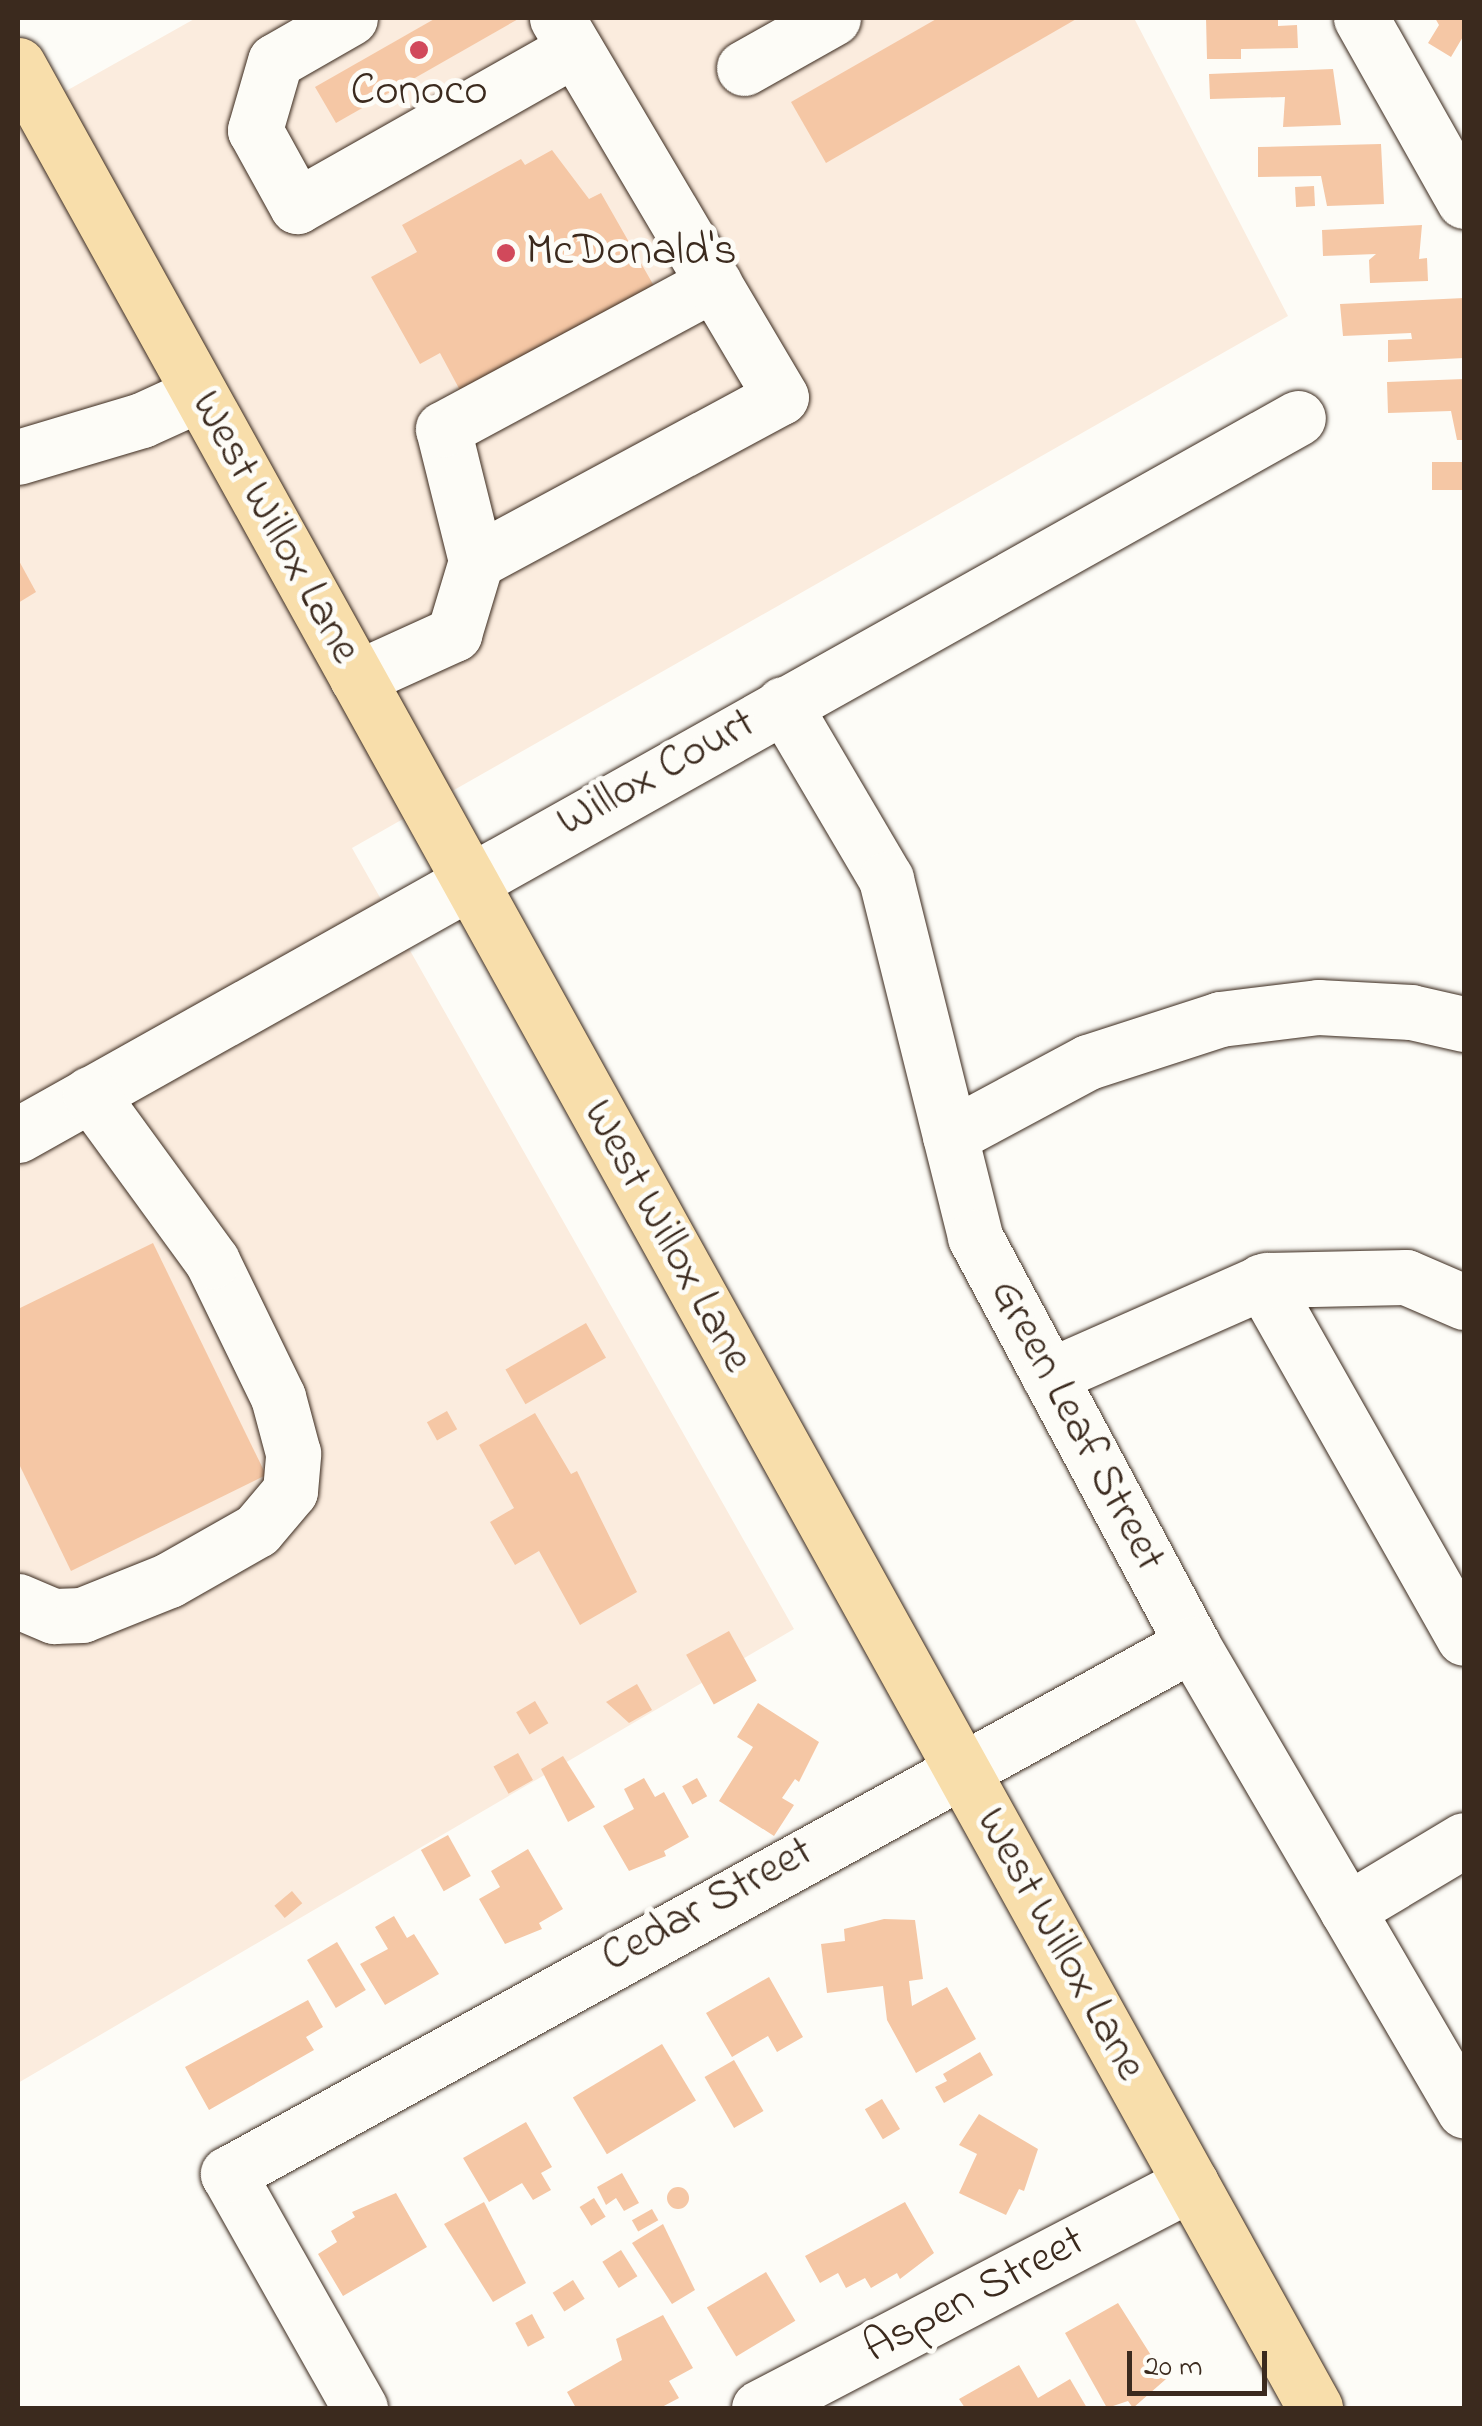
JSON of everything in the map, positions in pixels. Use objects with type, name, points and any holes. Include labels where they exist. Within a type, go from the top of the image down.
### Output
[{"type":"main road","name":"West Willox Lane","points":[[18,65],[1315,2408]]},
{"type":"street","points":[[350,18],[276,61],[255,130],[297,206],[566,33],[781,396],[476,562]]},
{"type":"street","points":[[744,68],[834,18]]},
{"type":"street","points":[[1361,18],[1464,201]]},
{"type":"street","points":[[357,678],[454,634],[476,562],[443,429],[714,283]]},
{"type":"street","points":[[18,457],[142,420],[199,394]]},
{"type":"street","name":"Willox Court","points":[[18,1135],[468,879],[1298,418]]},
{"type":"street","name":"Green Leaf Street","points":[[783,704],[886,879],[975,1237],[1192,1644],[1464,2110]]},
{"type":"street","points":[[950,1136],[1088,1062],[1220,1019],[1318,1007],[1411,1012],[1464,1024]]},
{"type":"street","points":[[18,1601],[54,1616],[82,1615],[169,1580],[257,1530],[290,1491],[293,1453],[278,1397],[212,1261],[90,1094]]},
{"type":"street","points":[[1049,1376],[1262,1281],[1406,1278],[1464,1302]]},
{"type":"street","points":[[1262,1281],[1464,1638]]},
{"type":"street","name":"Cedar Street","points":[[360,2408],[228,2174],[960,1768],[1192,1644]]},
{"type":"street","points":[[1347,1910],[1464,1840]]},
{"type":"street","name":"Aspen Street","points":[[759,2408],[1191,2183]]},
{"type":"shaded area","points":[[196,18],[1134,18],[1288,316],[352,848],[794,1629],[18,2083],[18,118]]},
{"type":"building","points":[[436,18],[520,18],[336,123],[315,87]]},
{"type":"building","points":[[938,18],[1078,18],[826,163],[791,102]]},
{"type":"building","points":[[1206,18],[1278,18],[1278,26],[1297,25],[1298,48],[1241,49],[1241,59],[1207,59]]},
{"type":"building","points":[[1435,18],[1464,18],[1464,35],[1451,57],[1428,43],[1439,25]]},
{"type":"building","points":[[1333,69],[1341,125],[1283,127],[1285,97],[1210,99],[1209,74]]},
{"type":"building","points":[[1381,144],[1384,204],[1327,206],[1321,176],[1258,177],[1258,147]]},
{"type":"building","points":[[552,150],[589,199],[601,193],[654,286],[462,394],[440,353],[420,364],[371,277],[417,252],[402,225],[521,159],[525,165]]},
{"type":"building","points":[[1314,186],[1315,206],[1296,207],[1295,187]]},
{"type":"building","points":[[1422,225],[1419,259],[1427,258],[1428,281],[1370,283],[1369,260],[1376,254],[1323,256],[1322,230]]},
{"type":"building","points":[[1464,298],[1464,358],[1388,362],[1388,340],[1412,339],[1411,333],[1343,336],[1340,304]]},
{"type":"building","points":[[1464,379],[1464,440],[1457,440],[1451,411],[1388,413],[1387,382]]},
{"type":"building","points":[[1432,462],[1464,462],[1464,490],[1432,490]]},
{"type":"building","points":[[18,559],[36,592],[18,603]]},
{"type":"building","points":[[153,1243],[266,1475],[71,1571],[18,1462],[18,1309]]},
{"type":"building","points":[[586,1323],[606,1358],[525,1404],[505,1370]]},
{"type":"building","points":[[447,1411],[457,1429],[437,1441],[427,1422]]},
{"type":"building","points":[[535,1413],[571,1474],[577,1471],[637,1592],[580,1625],[539,1551],[515,1565],[490,1522],[514,1508],[479,1445]]},
{"type":"building","points":[[729,1631],[757,1681],[714,1705],[686,1655]]},
{"type":"building","points":[[637,1684],[652,1710],[629,1723],[606,1702]]},
{"type":"building","points":[[535,1701],[548,1723],[530,1735],[516,1712]]},
{"type":"building","points":[[758,1703],[819,1742],[799,1782],[795,1779],[782,1798],[794,1805],[774,1836],[719,1801],[753,1747],[737,1737]]},
{"type":"building","points":[[518,1753],[533,1780],[509,1794],[494,1767]]},
{"type":"building","points":[[563,1756],[595,1807],[568,1822],[541,1769]]},
{"type":"building","points":[[644,1778],[655,1797],[664,1792],[689,1837],[664,1851],[666,1856],[629,1871],[603,1826],[634,1809],[624,1789]]},
{"type":"building","points":[[697,1778],[707,1796],[692,1805],[682,1786]]},
{"type":"building","points":[[448,1835],[471,1876],[444,1891],[421,1850]]},
{"type":"building","points":[[528,1849],[563,1909],[539,1923],[542,1929],[505,1944],[479,1899],[500,1887],[491,1871]]},
{"type":"building","points":[[292,1891],[302,1903],[285,1918],[274,1906]]},
{"type":"building","points":[[394,1916],[407,1938],[414,1934],[439,1974],[385,2005],[360,1964],[388,1949],[375,1927]]},
{"type":"building","points":[[884,1919],[915,1920],[923,1979],[909,1981],[912,2006],[947,1987],[976,2039],[916,2073],[887,2020],[883,1986],[827,1993],[821,1944],[845,1941],[844,1929]]},
{"type":"building","points":[[337,1942],[366,1990],[336,2008],[307,1960]]},
{"type":"building","points":[[769,1977],[803,2037],[777,2052],[768,2036],[732,2057],[706,2013]]},
{"type":"building","points":[[308,2000],[323,2027],[306,2037],[314,2050],[209,2110],[185,2067]]},
{"type":"building","points":[[662,2044],[696,2101],[607,2154],[573,2098]]},
{"type":"building","points":[[980,2052],[993,2075],[944,2103],[935,2087],[947,2081],[943,2074]]},
{"type":"building","points":[[734,2060],[764,2111],[734,2128],[705,2077]]},
{"type":"building","points":[[882,2099],[900,2129],[883,2139],[865,2109]]},
{"type":"building","points":[[979,2114],[1038,2149],[1024,2191],[1019,2189],[1006,2215],[959,2193],[977,2154],[959,2145]]},
{"type":"building","points":[[526,2122],[552,2167],[541,2173],[551,2190],[533,2200],[522,2183],[489,2202],[463,2158]]},
{"type":"building","points":[[622,2173],[639,2203],[624,2211],[616,2198],[606,2205],[597,2187]]},
{"type":"building","points":[[678,2187],[686,2190],[686,2206],[678,2209],[670,2206],[667,2198],[670,2190]]},
{"type":"building","points":[[396,2193],[427,2247],[343,2296],[318,2254],[337,2242],[331,2231],[355,2217],[352,2212]]},
{"type":"building","points":[[594,2198],[606,2217],[591,2226],[580,2207]]},
{"type":"building","points":[[484,2202],[526,2283],[493,2302],[444,2224]]},
{"type":"building","points":[[905,2202],[934,2253],[900,2279],[897,2273],[871,2288],[865,2278],[846,2288],[838,2273],[820,2283],[805,2256]]},
{"type":"building","points":[[652,2209],[658,2220],[638,2232],[632,2220]]},
{"type":"building","points":[[663,2224],[695,2290],[672,2304],[632,2243]]},
{"type":"building","points":[[621,2250],[637,2276],[619,2288],[602,2262]]},
{"type":"building","points":[[766,2272],[795,2321],[736,2356],[707,2308]]},
{"type":"building","points":[[573,2280],[585,2299],[564,2311],[553,2293]]},
{"type":"building","points":[[1118,2303],[1166,2379],[1133,2408],[1128,2401],[1107,2408],[1065,2333]]},
{"type":"building","points":[[532,2314],[545,2338],[528,2347],[515,2323]]},
{"type":"building","points":[[663,2315],[693,2368],[669,2381],[679,2398],[660,2408],[576,2408],[567,2392],[622,2360],[616,2339]]},
{"type":"building","points":[[1019,2365],[1038,2398],[1070,2379],[1087,2408],[965,2408],[959,2399]]},
{"type":"place","name":"Conoco","points":[[419,50]]},
{"type":"place","name":"McDonald's","points":[[506,253]]}]
